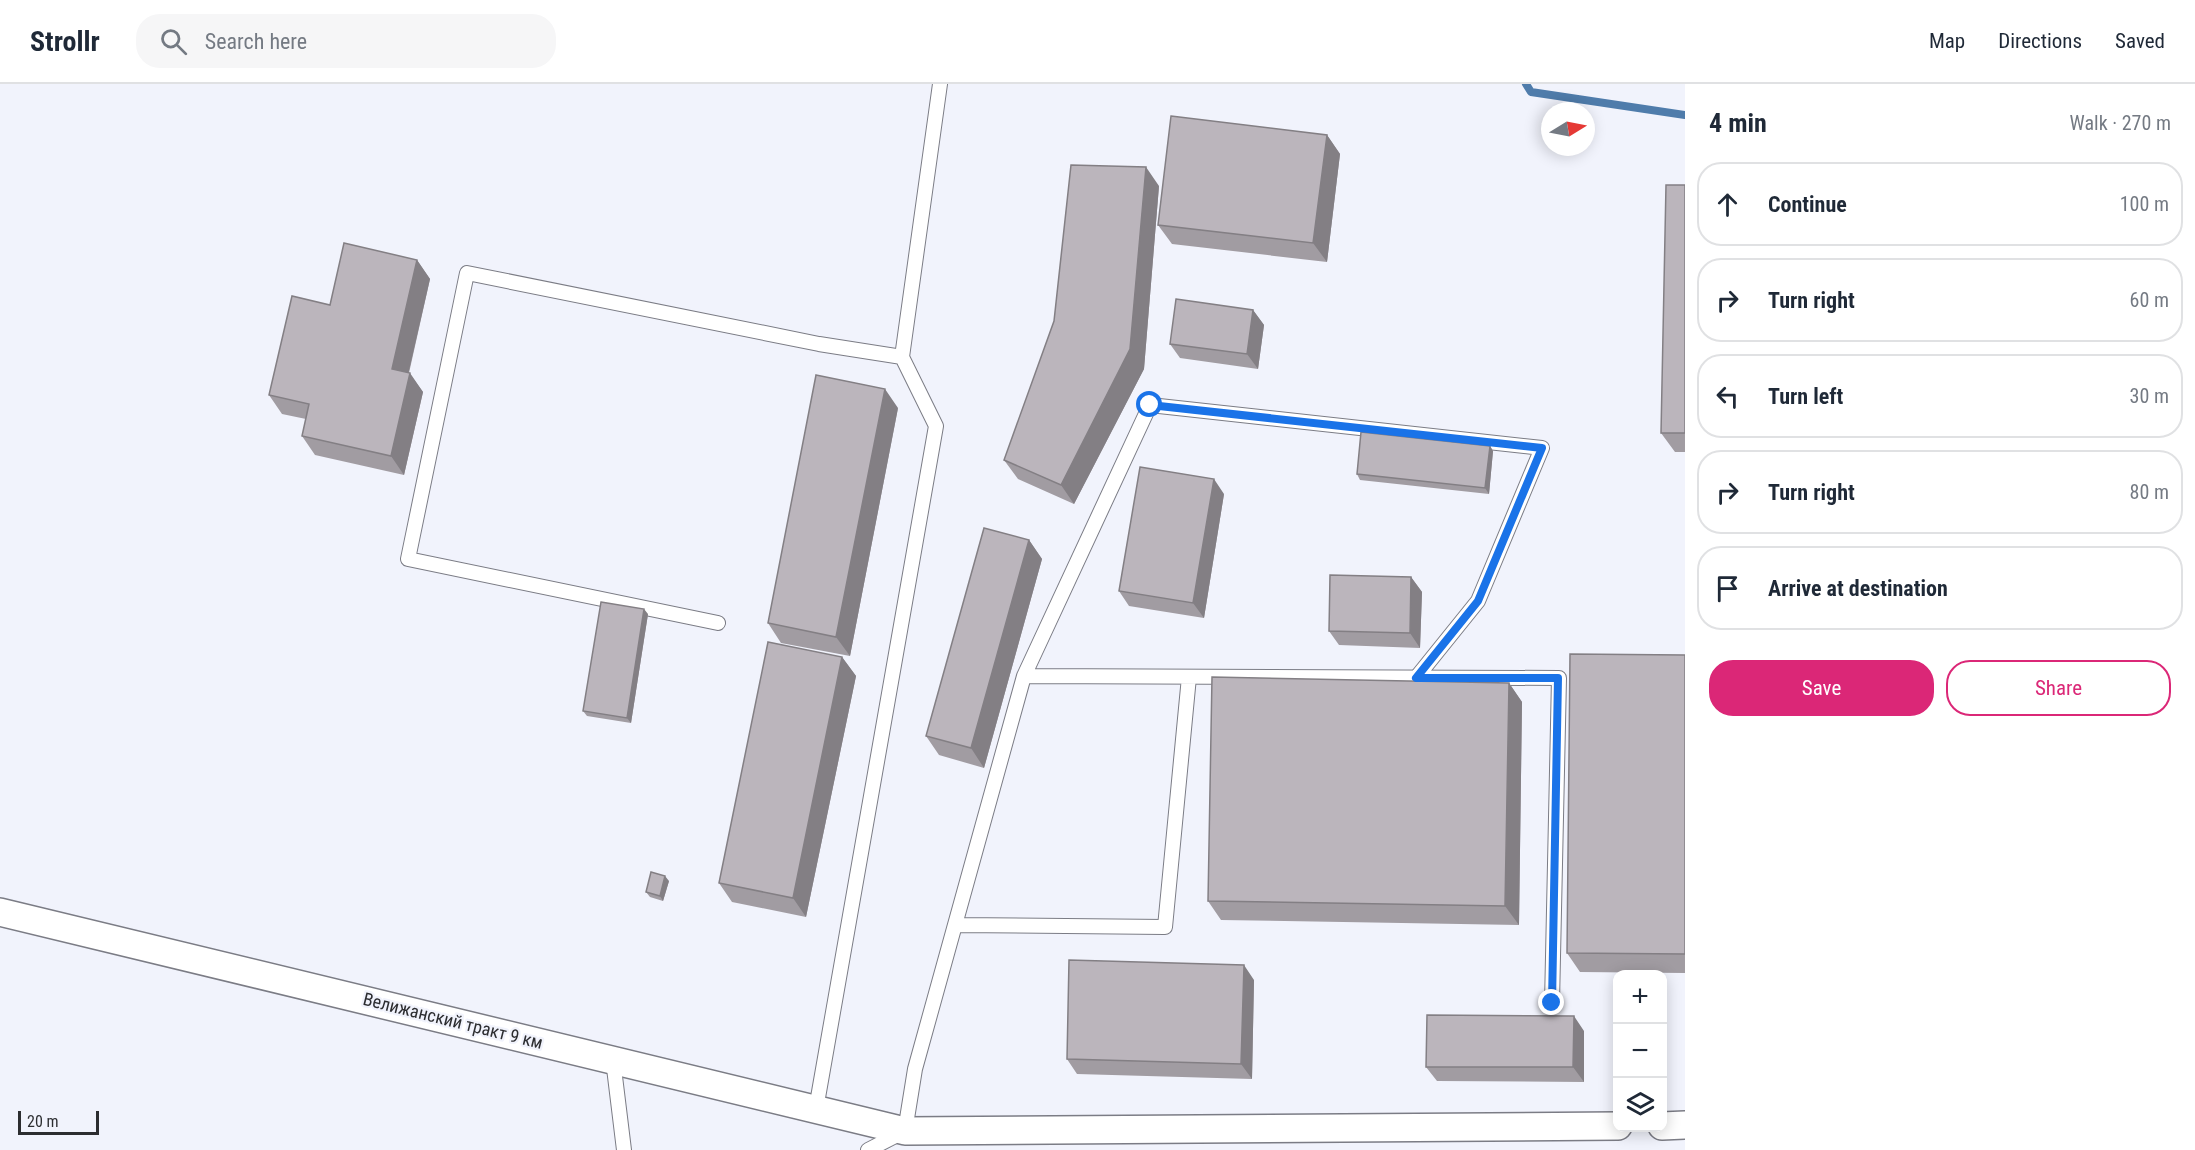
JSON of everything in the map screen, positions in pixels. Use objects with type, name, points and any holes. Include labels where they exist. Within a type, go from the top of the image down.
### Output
[{"type":"street","name":"Велижанский тракт 9 км","points":[[0,912],[905,1131],[1613,1126]]},
{"type":"street","points":[[1667,1126],[1685,1125]]},
{"type":"lane","points":[[816,1109],[936,426],[902,357],[940,84]]},
{"type":"lane","points":[[718,623],[408,559],[467,273],[819,344],[902,357]]},
{"type":"lane","points":[[868,1150],[905,1131],[915,1069],[1024,676],[1150,405],[1542,448],[1478,601],[1416,678]]},
{"type":"lane","points":[[1024,676],[1558,678],[1552,1003]]},
{"type":"lane","points":[[955,925],[1165,927],[1189,676]]},
{"type":"lane","points":[[613,1060],[624,1150]]},
{"type":"building","points":[[1171,116],[1327,135],[1313,243],[1158,225]]},
{"type":"building","points":[[1071,165],[1146,167],[1130,349],[1061,485],[1004,460],[1054,321]]},
{"type":"building","points":[[1666,185],[1685,185],[1685,433],[1661,433]]},
{"type":"building","points":[[344,243],[417,260],[392,369],[410,373],[391,456],[302,436],[309,404],[269,395],[292,296],[330,305]]},
{"type":"building","points":[[1176,299],[1253,310],[1247,354],[1170,344]]},
{"type":"building","points":[[816,375],[885,389],[836,637],[768,623]]},
{"type":"building","points":[[1361,432],[1490,446],[1485,488],[1357,474]]},
{"type":"building","points":[[1140,467],[1214,479],[1193,603],[1119,591]]},
{"type":"building","points":[[984,528],[1029,540],[971,748],[926,736]]},
{"type":"building","points":[[1330,575],[1411,577],[1410,633],[1329,631]]},
{"type":"building","points":[[601,602],[644,609],[627,718],[583,711]]},
{"type":"building","points":[[768,642],[842,657],[793,898],[719,883]]},
{"type":"building","points":[[1570,654],[1685,655],[1685,954],[1567,953]]},
{"type":"building","points":[[1212,677],[1509,683],[1505,906],[1208,901]]},
{"type":"building","points":[[651,872],[665,876],[660,896],[646,892]]},
{"type":"building","points":[[1069,960],[1244,965],[1241,1064],[1067,1059]]},
{"type":"building","points":[[1427,1015],[1574,1016],[1573,1067],[1426,1067]]},
{"type":"waterway","points":[[1526,84],[1531,92],[1685,115]]},
{"type":"route","points":[[1150,405],[1542,448],[1478,601],[1416,678],[1558,678],[1552,1003]]}]
